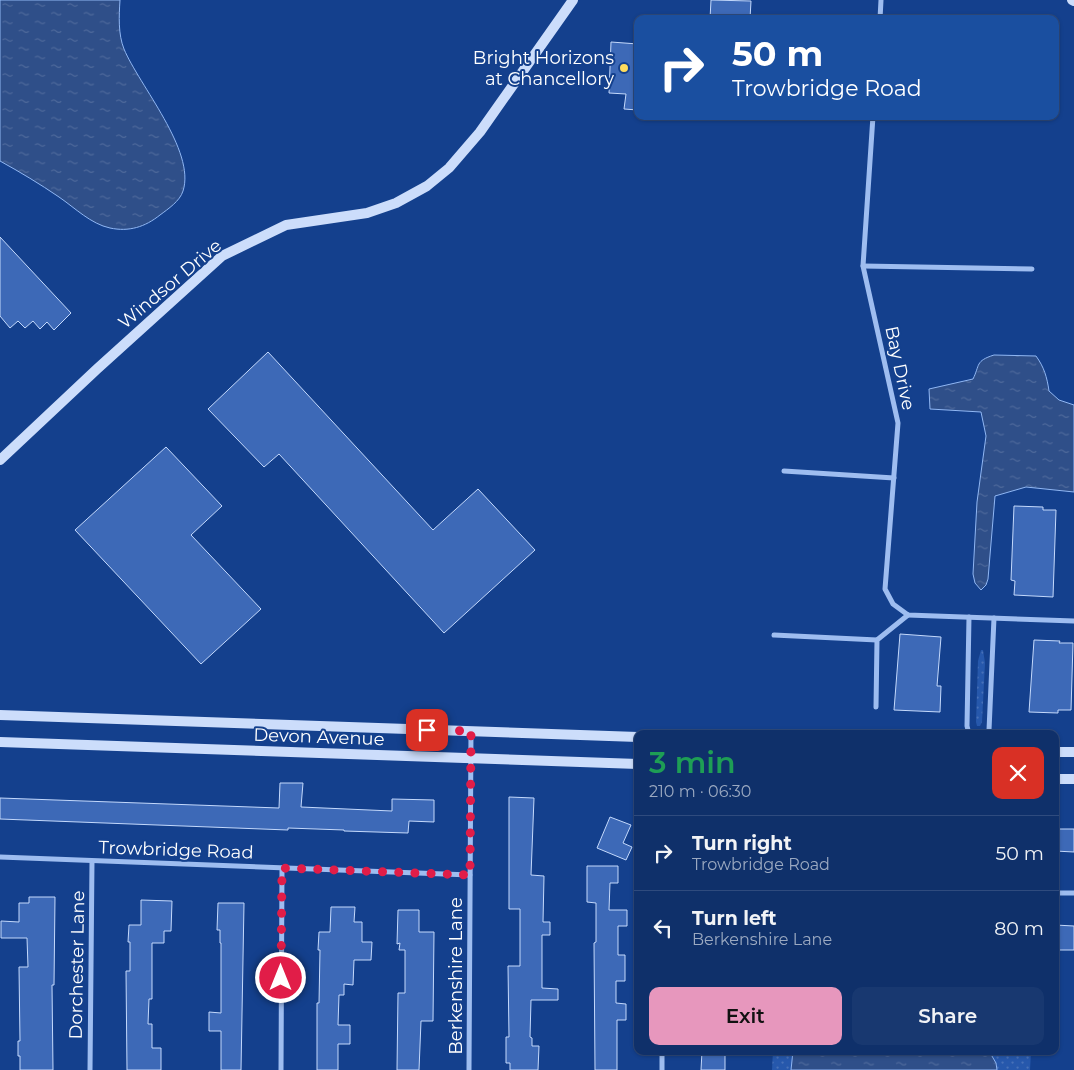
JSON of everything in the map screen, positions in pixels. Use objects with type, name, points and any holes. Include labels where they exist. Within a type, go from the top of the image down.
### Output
[{"type":"main road","name":"Windsor Drive","points":[[0,460],[222,256],[286,225],[367,213],[396,203],[427,186],[449,168],[480,132],[573,0]]},
{"type":"main road","name":"Devon Avenue","points":[[0,715],[634,737]]},
{"type":"main road","name":"Devon Avenue","points":[[0,742],[634,764]]},
{"type":"main road","points":[[1059,752],[1074,752]]},
{"type":"main road","points":[[1059,779],[1074,779]]},
{"type":"street","points":[[880,15],[881,0]]},
{"type":"street","name":"Bay Drive","points":[[873,120],[863,266],[898,423],[885,589],[893,604],[908,614]]},
{"type":"street","points":[[863,266],[1032,269]]},
{"type":"street","points":[[784,471],[894,478]]},
{"type":"street","points":[[774,635],[877,640],[908,614],[1074,621]]},
{"type":"street","points":[[968,730],[969,617]]},
{"type":"street","points":[[989,730],[994,618]]},
{"type":"street","points":[[876,707],[877,640]]},
{"type":"street","name":"Berkenshire Lane","points":[[469,1070],[471,731]]},
{"type":"street","name":"Trowbridge Road","points":[[0,857],[470,875]]},
{"type":"street","name":"Dorchester Lane","points":[[90,1070],[92,861]]},
{"type":"street","points":[[281,1070],[282,868]]},
{"type":"street","points":[[1059,893],[1074,894]]},
{"type":"street","points":[[662,1055],[662,1070]]},
{"type":"shaded area","points":[[981,650],[983,650],[985,663],[982,722],[980,726],[977,726],[978,661]]},
{"type":"shaded area","points":[[773,1055],[793,1055],[791,1070],[772,1070]]},
{"type":"shaded area","points":[[991,1055],[1031,1055],[1030,1070],[997,1070],[996,1063]]},
{"type":"water","points":[[0,0],[120,0],[119,19],[124,49],[164,118],[181,157],[185,175],[183,191],[170,207],[154,219],[136,228],[110,228],[90,219],[45,187],[0,161]]},
{"type":"water","points":[[994,355],[1036,356],[1045,372],[1049,391],[1059,400],[1074,405],[1074,492],[1026,487],[995,496],[988,579],[986,585],[981,590],[975,583],[973,574],[977,502],[986,436],[981,412],[930,409],[929,389],[973,379],[981,362]]},
{"type":"water","points":[[793,1055],[991,1055],[996,1063],[997,1070],[791,1070]]},
{"type":"building","points":[[711,0],[751,1],[750,15],[710,15]]},
{"type":"building","name":"Bright Horizons at Chancellory","points":[[611,42],[634,44],[634,110],[624,109],[626,94],[609,93]]},
{"type":"building","points":[[0,237],[71,313],[54,330],[47,322],[40,329],[33,321],[25,328],[18,321],[10,328],[0,316]]},
{"type":"building","points":[[268,352],[433,530],[478,489],[535,550],[444,633],[279,454],[264,467],[208,409]]},
{"type":"building","points":[[166,447],[222,506],[191,535],[261,609],[201,664],[75,530]]},
{"type":"building","points":[[1014,506],[1043,507],[1043,510],[1056,510],[1053,597],[1014,595],[1015,581],[1011,580]]},
{"type":"building","points":[[900,634],[941,637],[937,686],[941,686],[940,712],[894,710]]},
{"type":"building","points":[[1034,640],[1073,643],[1071,710],[1058,710],[1058,713],[1029,712]]},
{"type":"building","points":[[280,783],[303,783],[301,807],[392,811],[392,799],[434,800],[434,822],[409,821],[408,833],[0,819],[0,798],[279,808]]},
{"type":"building","points":[[509,797],[534,798],[531,875],[544,876],[543,922],[550,922],[550,935],[542,935],[542,988],[558,989],[558,1000],[531,1000],[530,1037],[532,1038],[532,1046],[539,1046],[538,1070],[510,1070],[510,1063],[506,1063],[506,1037],[509,1037],[508,966],[520,966],[520,909],[509,909]]},
{"type":"building","points":[[610,817],[631,825],[623,843],[632,847],[626,860],[597,848]]},
{"type":"building","points":[[1059,829],[1074,829],[1074,852],[1059,851]]},
{"type":"building","points":[[587,866],[618,866],[618,883],[610,883],[609,910],[627,910],[627,926],[618,926],[618,955],[625,955],[625,981],[616,981],[616,1003],[626,1004],[626,1020],[617,1020],[617,1070],[595,1070],[594,943],[596,942],[596,903],[587,902]]},
{"type":"building","points":[[29,897],[55,897],[54,985],[52,985],[53,1070],[20,1070],[20,1056],[18,1056],[18,1041],[20,1041],[19,967],[28,967],[27,938],[1,938],[1,921],[19,922],[19,903],[29,903]]},
{"type":"building","points":[[141,900],[172,901],[171,931],[164,931],[164,943],[152,943],[152,999],[149,999],[148,1024],[152,1024],[152,1048],[161,1048],[161,1070],[127,1070],[126,971],[130,971],[129,925],[141,925]]},
{"type":"building","points":[[218,903],[244,903],[241,1070],[221,1070],[221,1031],[209,1031],[209,1012],[221,1013],[221,943],[220,930],[217,930]]},
{"type":"building","points":[[331,907],[355,907],[354,922],[362,922],[362,942],[372,942],[371,960],[354,960],[353,985],[344,984],[344,995],[339,995],[338,1025],[350,1025],[350,1044],[338,1044],[338,1070],[317,1070],[319,932],[330,932]]},
{"type":"building","points":[[398,910],[419,910],[419,932],[434,932],[433,1021],[421,1021],[419,1070],[397,1070],[398,993],[405,993],[405,950],[399,950],[400,943],[397,944]]},
{"type":"building","points":[[1059,925],[1074,926],[1074,950],[1059,950]]},
{"type":"building","points":[[702,1055],[725,1055],[725,1070],[701,1070]]},
{"type":"place","name":"Bright Horizons at Chancellory","points":[[624,68]]},
{"type":"route","points":[[281,978],[282,868],[470,875],[471,731],[427,730]]}]
